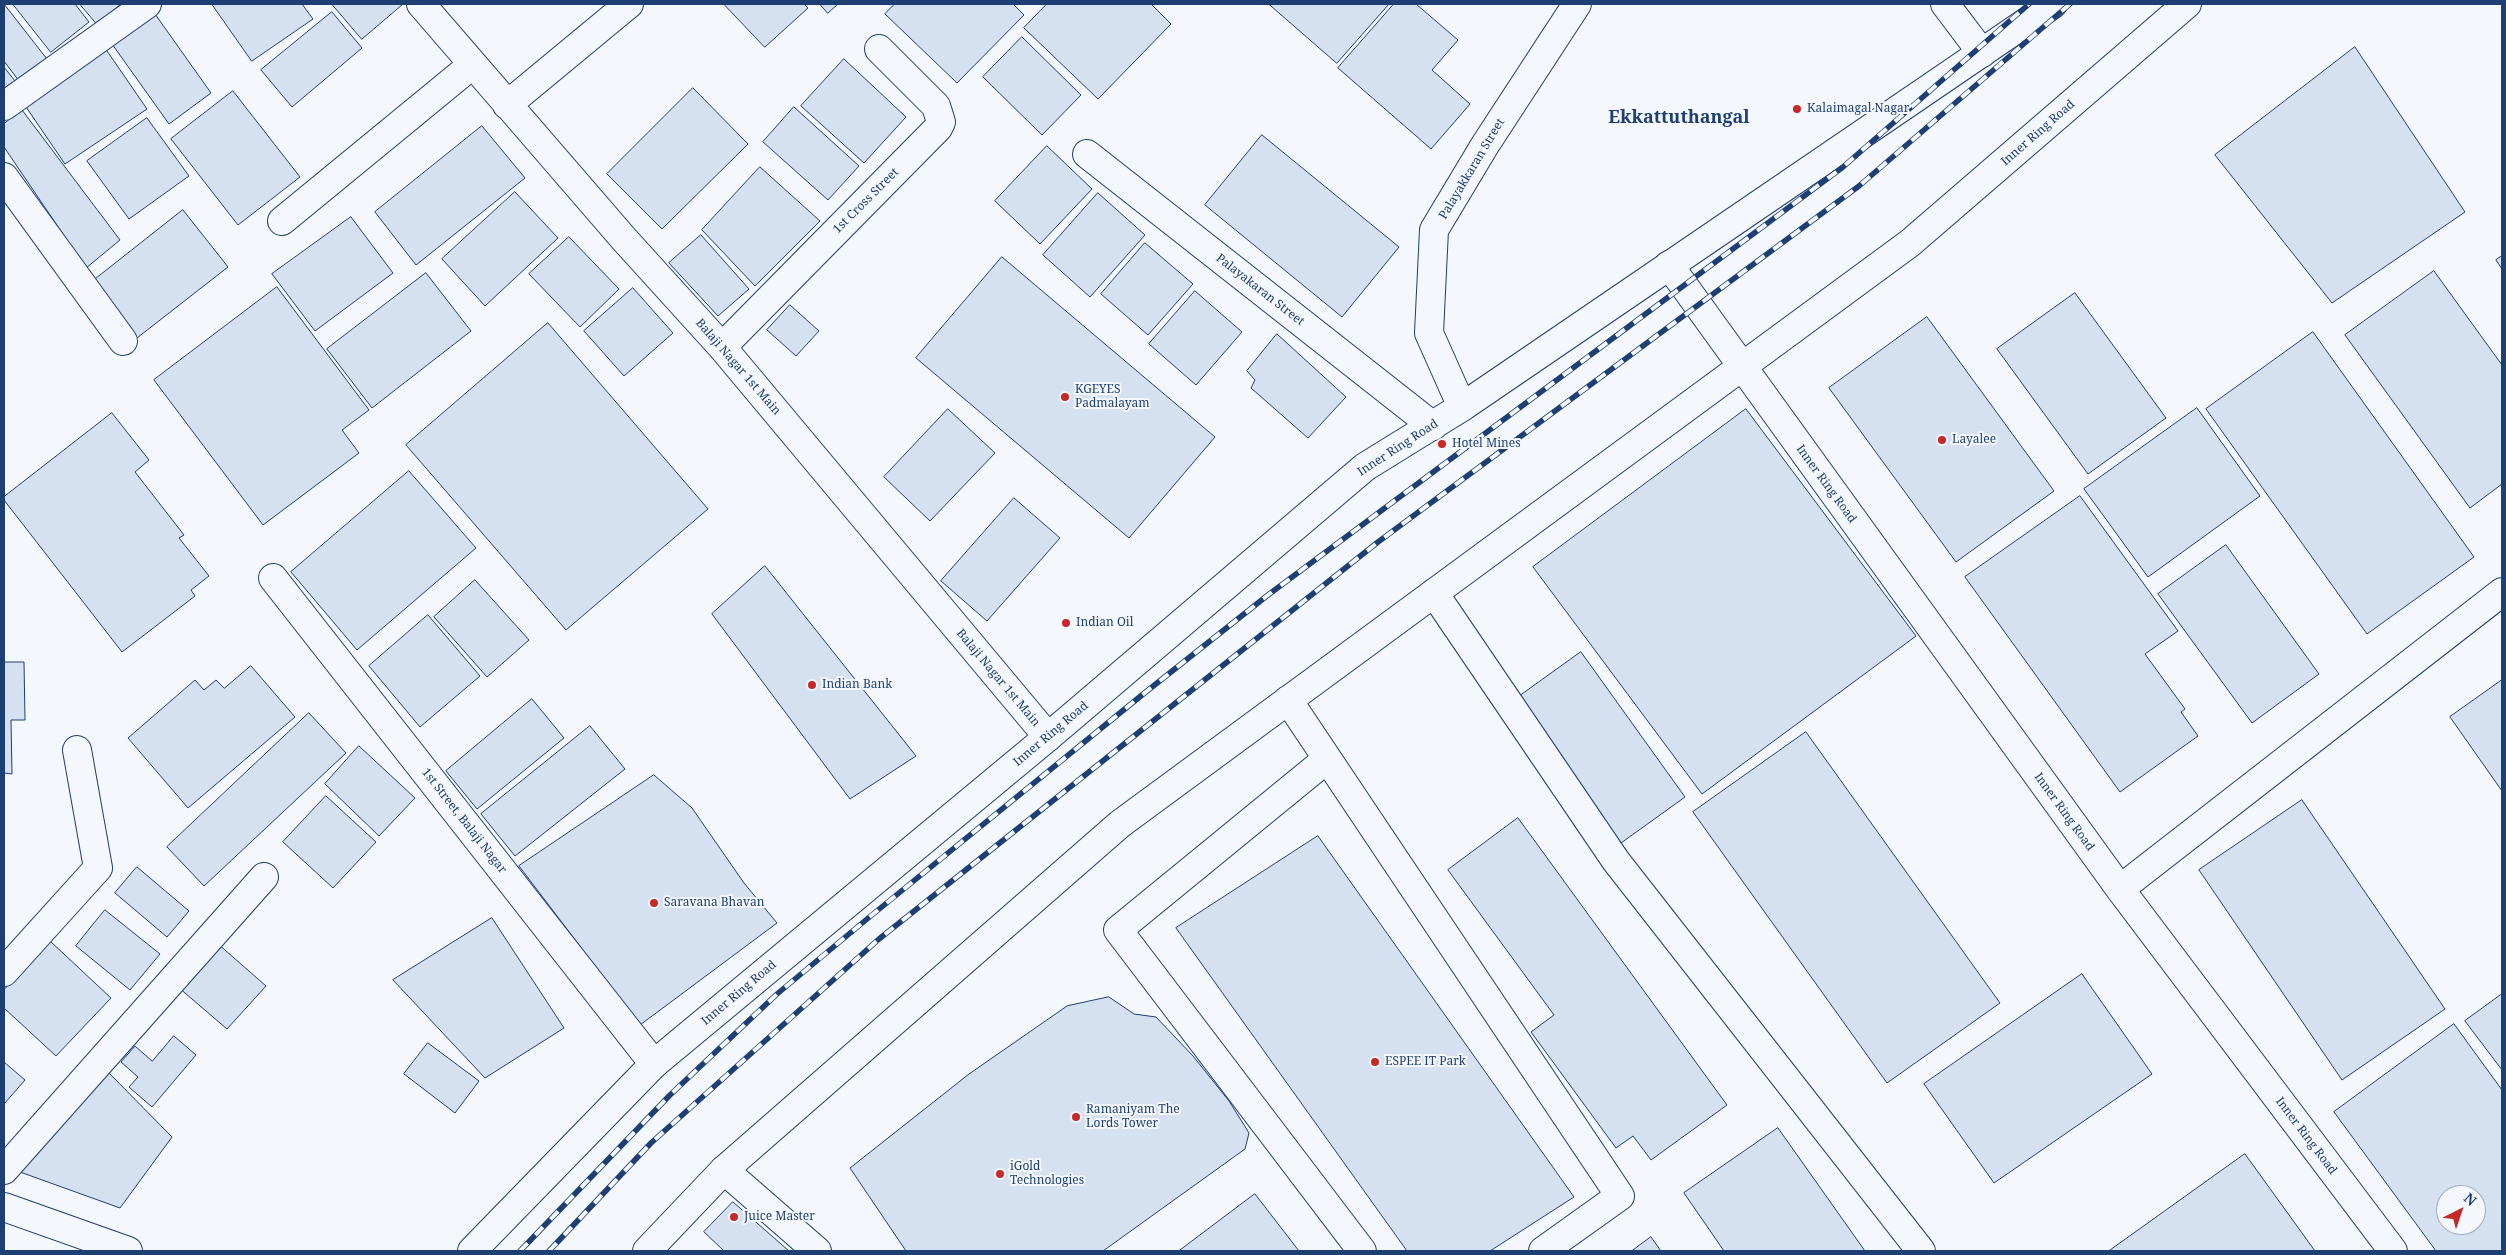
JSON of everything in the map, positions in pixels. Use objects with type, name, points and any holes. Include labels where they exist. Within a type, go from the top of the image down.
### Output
[{"type":"street","points":[[4,106],[147,4]]},
{"type":"street","name":"Balaji Nagar 1st Main","points":[[421,4],[507,105],[722,347],[1048,737]]},
{"type":"street","points":[[507,105],[629,4]]},
{"type":"street","name":"Palayakkaran Street","points":[[1462,406],[1429,333],[1434,230],[1485,145],[1577,4]]},
{"type":"street","points":[[1945,4],[1982,53]]},
{"type":"street","name":"Inner Ring Road","points":[[472,1251],[654,1064],[1048,737],[1365,467],[1462,406],[2053,4]]},
{"type":"street","name":"Inner Ring Road","points":[[647,1251],[724,1170],[1120,824],[1910,243],[2187,4]]},
{"type":"street","name":"1st Cross Street","points":[[722,347],[938,128],[941,122],[936,106],[879,49]]},
{"type":"street","points":[[282,221],[472,65]]},
{"type":"street","name":"Palayakaran Street","points":[[1087,154],[1432,426]]},
{"type":"street","points":[[4,176],[122,341]]},
{"type":"street","name":"Inner Ring Road","points":[[1668,265],[2120,889],[2393,1251]]},
{"type":"street","name":"1st Street, Balaji Nagar","points":[[273,578],[654,1064]]},
{"type":"street","points":[[2120,889],[2502,592]]},
{"type":"street","points":[[1434,593],[1616,861],[1921,1251]]},
{"type":"street","points":[[1288,700],[1620,1196],[1543,1251]]},
{"type":"street","points":[[4,972],[98,868],[77,750]]},
{"type":"street","points":[[1327,759],[1118,930],[1362,1251]]},
{"type":"street","points":[[4,1170],[264,877]]},
{"type":"street","points":[[724,1170],[817,1251]]},
{"type":"street","points":[[4,1208],[128,1251]]},
{"type":"building","points":[[4,4],[47,59],[19,81],[4,61]]},
{"type":"building","points":[[13,4],[75,4],[89,22],[51,52]]},
{"type":"building","points":[[80,4],[121,4],[97,24]]},
{"type":"building","points":[[212,4],[302,4],[313,19],[252,61]]},
{"type":"building","points":[[332,4],[403,4],[362,39]]},
{"type":"building","points":[[724,4],[804,4],[808,8],[765,47]]},
{"type":"building","points":[[820,4],[838,4],[828,13]]},
{"type":"building","points":[[895,4],[1013,4],[1024,15],[957,83],[885,14]]},
{"type":"building","points":[[1047,4],[1151,4],[1171,24],[1098,99],[1024,28]]},
{"type":"building","points":[[1269,4],[1389,4],[1337,63]]},
{"type":"building","points":[[1394,4],[1416,4],[1458,40],[1432,70],[1470,104],[1431,149],[1338,68]]},
{"type":"building","points":[[332,12],[362,48],[292,107],[261,70]]},
{"type":"building","points":[[155,14],[211,93],[169,124],[112,44]]},
{"type":"building","points":[[1022,37],[1081,95],[1042,135],[983,77]]},
{"type":"building","points":[[2355,47],[2465,212],[2332,303],[2215,155]]},
{"type":"building","points":[[105,48],[147,109],[65,164],[24,104]]},
{"type":"building","points":[[844,59],[906,117],[864,163],[801,106]]},
{"type":"building","points":[[4,67],[15,81],[4,90]]},
{"type":"building","points":[[693,88],[748,144],[662,229],[607,174]]},
{"type":"building","points":[[233,91],[300,177],[238,225],[171,139]]},
{"type":"building","points":[[794,107],[859,166],[828,200],[763,142]]},
{"type":"building","points":[[22,110],[120,240],[86,268],[4,147],[4,124]]},
{"type":"building","points":[[147,118],[189,176],[129,219],[87,161]]},
{"type":"building","points":[[482,126],[525,178],[416,265],[375,212]]},
{"type":"building","points":[[1262,135],[1399,247],[1342,317],[1205,205]]},
{"type":"building","points":[[1047,146],[1092,189],[1040,244],[995,201]]},
{"type":"building","points":[[760,167],[820,221],[755,286],[702,230]]},
{"type":"building","points":[[515,192],[558,238],[485,306],[442,259]]},
{"type":"building","points":[[1098,193],[1145,235],[1090,297],[1043,255]]},
{"type":"building","points":[[183,210],[228,267],[137,338],[93,281]]},
{"type":"building","points":[[351,217],[393,273],[315,331],[272,274]]},
{"type":"building","points":[[701,235],[749,289],[718,316],[669,263]]},
{"type":"building","points":[[569,237],[619,289],[580,327],[529,274]]},
{"type":"building","points":[[1145,243],[1193,284],[1148,335],[1101,294]]},
{"type":"building","points":[[2502,256],[2502,269],[2496,260]]},
{"type":"building","name":"KGEYES Padmalayam","points":[[1002,257],[1215,437],[1129,538],[916,358]]},
{"type":"building","points":[[2434,271],[2502,365],[2502,484],[2470,508],[2345,335]]},
{"type":"building","points":[[426,273],[471,331],[372,408],[327,349]]},
{"type":"building","points":[[277,287],[369,410],[342,430],[359,453],[263,525],[154,380]]},
{"type":"building","points":[[633,288],[673,333],[624,376],[584,331]]},
{"type":"building","points":[[1195,291],[1242,332],[1196,385],[1149,344]]},
{"type":"building","points":[[2075,293],[2166,418],[2088,474],[1997,349]]},
{"type":"building","points":[[790,305],[819,331],[796,356],[767,330]]},
{"type":"building","name":"Layalee","points":[[1927,317],[2054,491],[1956,562],[1829,388]]},
{"type":"building","points":[[548,323],[708,509],[566,630],[406,445]]},
{"type":"building","points":[[2313,332],[2474,557],[2367,634],[2206,409]]},
{"type":"building","points":[[1277,334],[1346,397],[1308,438],[1251,388],[1255,380],[1247,371]]},
{"type":"building","points":[[2197,408],[2260,496],[2148,577],[2084,489]]},
{"type":"building","points":[[948,409],[995,453],[930,521],[884,477]]},
{"type":"building","points":[[1746,409],[1916,636],[1702,794],[1533,567]]},
{"type":"building","points":[[112,413],[149,460],[135,472],[184,535],[179,538],[209,576],[191,590],[195,596],[122,652],[4,500],[4,497]]},
{"type":"building","points":[[409,471],[476,548],[357,650],[291,572]]},
{"type":"building","points":[[2080,496],[2178,631],[2145,654],[2185,709],[2181,712],[2198,736],[2120,792],[1965,577]]},
{"type":"building","points":[[1014,498],[1060,538],[987,621],[941,581]]},
{"type":"building","points":[[2226,545],[2319,674],[2252,723],[2158,594]]},
{"type":"building","name":"Indian Bank","points":[[765,566],[916,756],[850,799],[712,614]]},
{"type":"building","points":[[475,580],[529,640],[487,677],[434,617]]},
{"type":"building","points":[[428,615],[480,676],[420,727],[369,666]]},
{"type":"building","points":[[1581,652],[1685,797],[1621,843],[1517,698]]},
{"type":"building","points":[[4,662],[24,662],[25,720],[11,720],[12,774],[4,773]]},
{"type":"building","points":[[251,666],[295,717],[188,808],[128,738],[195,680],[204,690],[216,680],[224,688]]},
{"type":"building","points":[[2502,680],[2502,791],[2450,717]]},
{"type":"building","points":[[532,699],[564,738],[477,809],[446,771]]},
{"type":"building","points":[[309,713],[346,753],[204,886],[167,847]]},
{"type":"building","points":[[590,726],[625,769],[515,856],[481,814]]},
{"type":"building","points":[[1806,732],[2000,1003],[1887,1083],[1693,812]]},
{"type":"building","points":[[359,746],[415,798],[379,836],[325,784]]},
{"type":"building","name":"Saravana Bhavan","points":[[654,775],[692,808],[744,883],[777,923],[640,1025],[519,866]]},
{"type":"building","points":[[326,796],[376,842],[333,888],[283,842]]},
{"type":"building","points":[[2302,800],[2445,1009],[2342,1080],[2199,870]]},
{"type":"building","points":[[1518,818],[1727,1105],[1651,1160],[1633,1136],[1616,1148],[1531,1032],[1554,1015],[1448,870]]},
{"type":"building","name":"ESPEE IT Park","points":[[1318,836],[1574,1197],[1490,1251],[1407,1251],[1176,928]]},
{"type":"building","points":[[137,867],[189,911],[167,937],[115,893]]},
{"type":"building","points":[[105,910],[160,954],[130,990],[76,946]]},
{"type":"building","points":[[492,918],[564,1028],[485,1078],[393,980]]},
{"type":"building","points":[[50,941],[111,998],[56,1056],[4,1008],[4,990]]},
{"type":"building","points":[[217,943],[266,986],[227,1029],[178,987]]},
{"type":"building","points":[[2082,974],[2152,1074],[1994,1183],[1924,1084]]},
{"type":"building","points":[[2502,994],[2502,1070],[2465,1021]]},
{"type":"building","name":"Ramaniyam The Lords Tower","points":[[1109,997],[1134,1014],[1156,1017],[1193,1056],[1229,1101],[1249,1133],[1245,1149],[1103,1251],[906,1251],[850,1168],[969,1074],[1067,1006]]},
{"type":"building","points":[[2454,1024],[2502,1090],[2502,1251],[2436,1251],[2334,1112]]},
{"type":"building","points":[[174,1036],[196,1055],[152,1107],[129,1087],[138,1077],[121,1062],[135,1046],[152,1061]]},
{"type":"building","points":[[428,1043],[479,1081],[455,1113],[404,1074]]},
{"type":"building","points":[[4,1062],[25,1080],[4,1104]]},
{"type":"building","points":[[107,1071],[172,1137],[120,1208],[20,1172]]},
{"type":"building","points":[[1778,1128],[1865,1251],[1724,1251],[1684,1193]]},
{"type":"building","points":[[2245,1154],[2315,1251],[2109,1251]]},
{"type":"building","points":[[1255,1194],[1299,1251],[1179,1251]]},
{"type":"building","name":"Juice Master","points":[[733,1202],[789,1251],[724,1251],[704,1232]]},
{"type":"building","points":[[1651,1237],[1661,1251],[1632,1251]]},
{"type":"railway","points":[[520,1251],[670,1095],[777,994],[867,919],[1268,595],[1843,167],[2029,4]]},
{"type":"railway","points":[[549,1251],[651,1143],[879,939],[1378,542],[1859,186],[2070,4]]},
{"type":"place","name":"Kalaimagal Nagar","points":[[1797,109]]},
{"type":"place","name":"KGEYES Padmalayam","points":[[1065,397]]},
{"type":"place","name":"Layalee","points":[[1942,440]]},
{"type":"place","name":"Hotel Mines","points":[[1442,444]]},
{"type":"place","name":"Indian Oil","points":[[1066,623]]},
{"type":"place","name":"Indian Bank","points":[[812,685]]},
{"type":"place","name":"Saravana Bhavan","points":[[654,903]]},
{"type":"place","name":"ESPEE IT Park","points":[[1375,1062]]},
{"type":"place","name":"Ramaniyam The Lords Tower","points":[[1076,1117]]},
{"type":"place","name":"iGold Technologies","points":[[1000,1174]]},
{"type":"place","name":"Juice Master","points":[[734,1217]]},
{"type":"district","name":"Ekkattuthangal","points":[[1679,118]]}]
